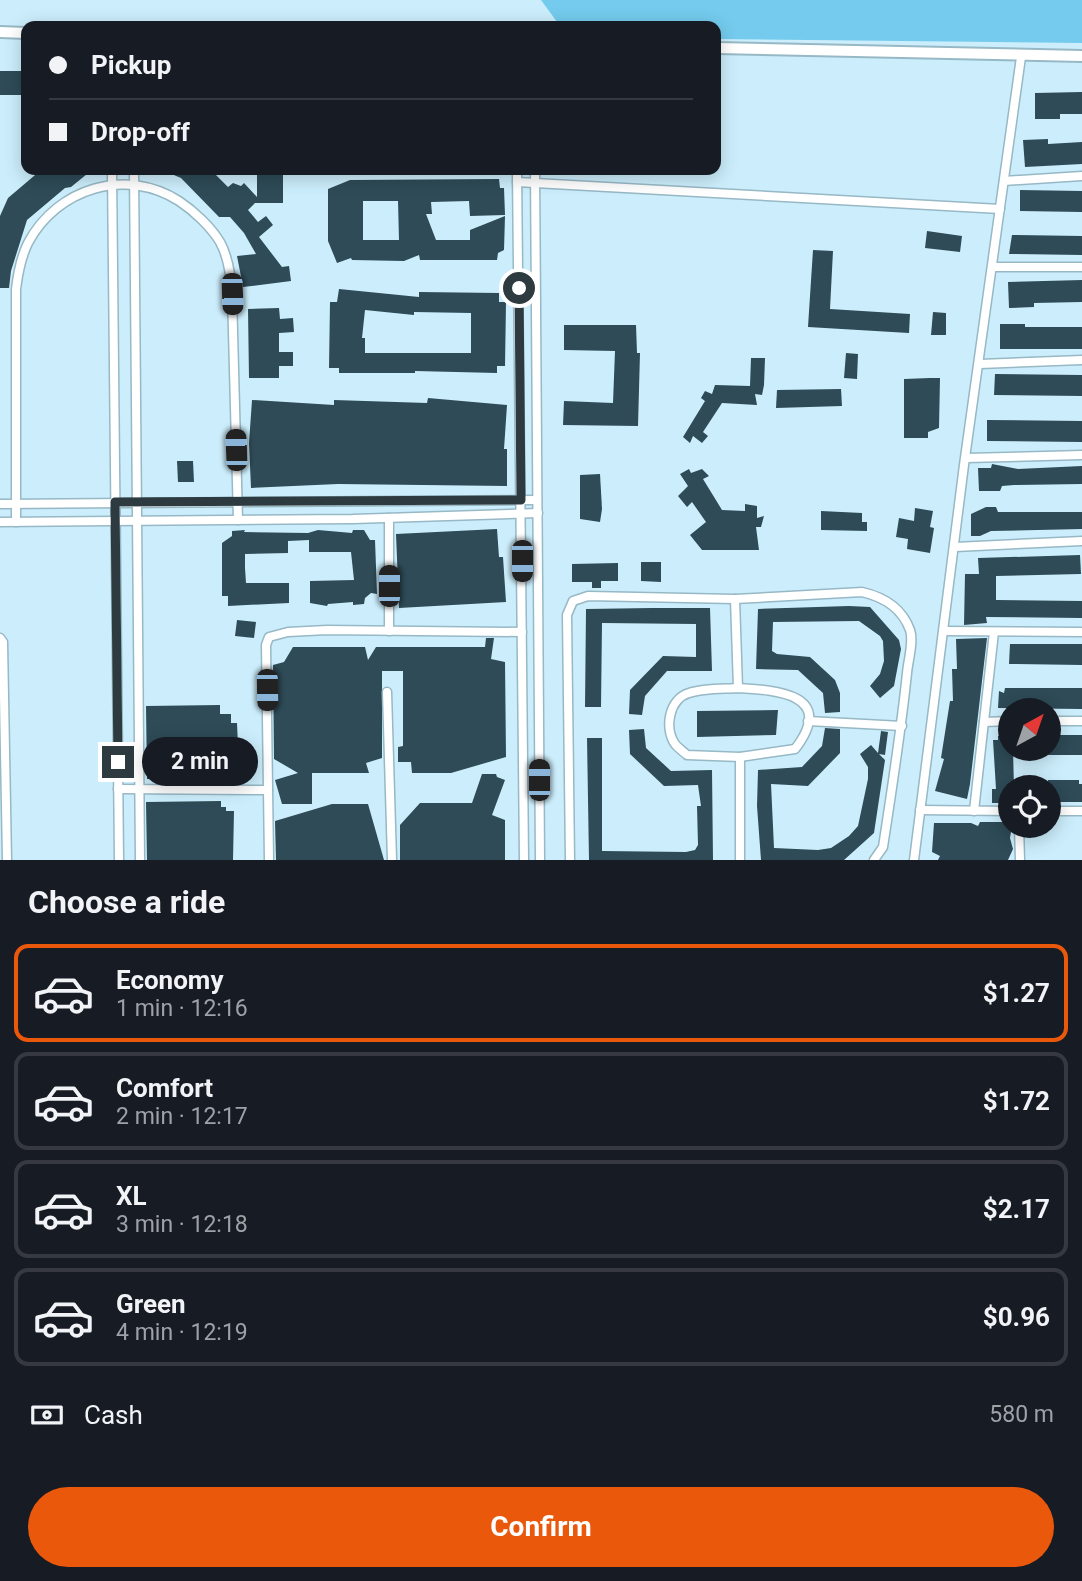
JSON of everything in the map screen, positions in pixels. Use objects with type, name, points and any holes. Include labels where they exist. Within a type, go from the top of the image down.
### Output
[{"type":"street","points":[[0,32],[21,33]]},
{"type":"street","points":[[721,48],[1021,57],[1082,56]]},
{"type":"street","points":[[914,860],[1021,57]]},
{"type":"street","points":[[111,175],[119,860]]},
{"type":"street","points":[[134,175],[140,860]]},
{"type":"street","points":[[517,175],[524,860]]},
{"type":"street","points":[[535,175],[540,860]]},
{"type":"street","points":[[1004,181],[1082,176]]},
{"type":"street","points":[[517,182],[1000,209]]},
{"type":"street","points":[[16,522],[16,289],[20,267],[28,244],[53,212],[68,200],[88,190],[111,184],[134,184],[152,188],[188,208],[220,242],[230,268],[238,520]]},
{"type":"street","points":[[993,267],[1082,267]]},
{"type":"street","points":[[980,364],[1082,360]]},
{"type":"street","points":[[966,458],[1082,455]]},
{"type":"street","points":[[0,504],[537,500]]},
{"type":"street","points":[[0,522],[538,513]]},
{"type":"street","points":[[389,517],[389,631]]},
{"type":"street","points":[[955,547],[1082,541]]},
{"type":"street","points":[[570,860],[567,615],[573,601],[588,596],[735,599],[862,592],[878,596],[890,603],[901,614],[911,632],[902,726],[883,848],[874,860]]},
{"type":"street","points":[[735,599],[738,688]]},
{"type":"street","points":[[944,631],[1082,632]]},
{"type":"street","points":[[269,860],[267,645],[270,638],[288,632],[522,632]]},
{"type":"street","points":[[974,811],[993,632]]},
{"type":"street","points":[[0,638],[3,642],[7,860]]},
{"type":"street","points":[[738,688],[779,691],[795,696],[806,708],[808,722],[806,731],[795,749],[740,757],[687,755],[675,744],[670,730],[670,715],[676,701],[687,693],[738,688]]},
{"type":"street","points":[[387,692],[392,860]]},
{"type":"street","points":[[1061,721],[1082,721]]},
{"type":"street","points":[[808,722],[902,726]]},
{"type":"street","points":[[984,722],[998,722]]},
{"type":"street","points":[[740,757],[740,860]]},
{"type":"street","points":[[118,789],[268,790]]},
{"type":"street","points":[[920,810],[998,811]]},
{"type":"street","points":[[1061,811],[1082,811]]},
{"type":"street","points":[[1019,838],[1020,860]]},
{"type":"shaded area","points":[[541,0],[1082,0],[1082,43],[721,39],[721,21],[556,21]]},
{"type":"building","points":[[0,71],[21,71],[21,95],[0,95]]},
{"type":"building","points":[[1082,92],[1082,114],[1060,114],[1060,119],[1035,119],[1035,93]]},
{"type":"building","points":[[1048,139],[1048,144],[1082,142],[1082,164],[1025,167],[1023,140]]},
{"type":"building","points":[[35,175],[86,175],[71,187],[65,188],[27,220],[11,271],[9,288],[0,288],[0,216],[8,198]]},
{"type":"building","points":[[174,175],[216,175],[228,187],[233,183],[241,186],[244,183],[257,197],[257,175],[283,175],[283,203],[255,203],[248,210],[258,222],[266,216],[273,225],[259,237],[282,267],[289,266],[291,281],[243,287],[237,256],[256,254],[244,233],[230,217],[219,217],[181,178]]},
{"type":"building","points":[[499,179],[500,188],[504,188],[505,215],[470,216],[469,201],[431,202],[432,214],[426,214],[436,240],[470,240],[470,230],[505,216],[504,250],[498,253],[497,260],[420,260],[419,255],[404,261],[351,258],[337,263],[328,241],[328,189],[350,180]],"holes":[[[363,201],[398,201],[399,240],[363,240]]]},
{"type":"building","points":[[1020,190],[1082,191],[1082,212],[1020,211]]},
{"type":"building","points":[[927,231],[962,236],[960,252],[925,248]]},
{"type":"building","points":[[1012,235],[1082,236],[1082,255],[1009,254]]},
{"type":"building","points":[[813,250],[833,251],[830,309],[910,314],[909,333],[808,327]]},
{"type":"building","points":[[1082,280],[1082,302],[1034,303],[1034,307],[1009,308],[1008,282]]},
{"type":"building","points":[[339,289],[419,297],[419,292],[499,293],[499,302],[506,302],[505,366],[497,366],[497,373],[339,373],[339,368],[329,368],[330,302],[337,302]],"holes":[[[365,310],[414,315],[414,312],[471,313],[471,353],[365,353],[365,338],[362,338]]]},
{"type":"building","points":[[279,308],[280,319],[293,318],[294,332],[279,333],[279,352],[293,352],[293,366],[279,366],[279,378],[249,378],[248,309]]},
{"type":"building","points":[[933,312],[946,313],[946,335],[931,335]]},
{"type":"building","points":[[1000,324],[1082,327],[1082,349],[1000,349]]},
{"type":"building","points":[[564,325],[636,325],[637,353],[640,353],[638,426],[563,425],[564,401],[613,403],[615,351],[564,350]]},
{"type":"building","points":[[846,353],[858,354],[857,379],[844,378]]},
{"type":"building","points":[[751,358],[765,358],[762,395],[755,394],[757,405],[722,403],[703,432],[708,436],[702,443],[693,436],[690,443],[683,437],[705,401],[701,398],[705,391],[712,394],[715,385],[750,386]]},
{"type":"building","points":[[995,374],[1082,375],[1082,396],[994,395]]},
{"type":"building","points":[[940,378],[939,428],[928,432],[928,438],[904,438],[904,379]]},
{"type":"building","points":[[841,389],[842,406],[776,408],[777,390]]},
{"type":"building","points":[[428,398],[507,405],[504,449],[507,449],[507,486],[338,484],[251,488],[249,443],[252,400],[334,405],[334,400],[427,403]]},
{"type":"building","points":[[987,420],[1082,421],[1082,442],[987,441]]},
{"type":"building","points":[[177,461],[193,461],[194,482],[178,482]]},
{"type":"building","points":[[992,464],[1018,469],[1082,466],[1082,484],[1014,485],[1002,486],[1000,491],[979,491],[978,468],[991,468]]},
{"type":"building","points":[[689,469],[691,473],[702,469],[709,476],[703,479],[722,510],[745,511],[745,504],[757,506],[757,518],[764,516],[761,527],[756,527],[759,550],[702,550],[690,535],[706,522],[692,502],[687,507],[678,496],[688,486],[680,474]]},
{"type":"building","points":[[600,474],[600,522],[580,519],[580,475]]},
{"type":"building","points":[[986,507],[996,507],[998,512],[1082,512],[1082,529],[991,531],[980,536],[971,536],[971,514]]},
{"type":"building","points":[[915,508],[933,511],[930,527],[934,528],[930,553],[907,549],[908,539],[896,537],[899,518],[914,521]]},
{"type":"building","points":[[821,511],[862,513],[862,522],[867,522],[867,531],[821,530]]},
{"type":"building","points":[[497,529],[499,557],[503,557],[506,602],[399,608],[396,534]]},
{"type":"building","points":[[245,530],[244,532],[308,533],[318,530],[352,533],[353,530],[364,530],[370,540],[375,540],[377,594],[371,593],[365,598],[364,604],[353,605],[353,602],[327,606],[310,603],[310,581],[354,580],[351,552],[309,552],[309,540],[288,541],[288,553],[245,554],[245,568],[246,583],[289,583],[289,603],[228,606],[228,596],[222,596],[222,543],[232,536],[232,531]]},
{"type":"building","points":[[1080,555],[1081,574],[996,576],[996,600],[1082,601],[1082,618],[986,617],[987,623],[964,625],[965,574],[979,574],[978,558]]},
{"type":"building","points":[[641,562],[661,562],[661,582],[641,581]]},
{"type":"building","points":[[618,563],[618,581],[601,581],[601,588],[592,588],[592,582],[572,582],[572,564]]},
{"type":"building","points":[[870,607],[899,640],[901,649],[894,686],[880,698],[870,686],[880,674],[884,661],[883,641],[859,621],[773,622],[772,651],[777,654],[810,657],[835,680],[840,693],[840,712],[825,713],[823,693],[798,670],[756,669],[758,609]]},
{"type":"building","points":[[710,608],[712,671],[667,671],[645,696],[642,715],[629,714],[630,690],[663,656],[696,657],[696,624],[602,623],[601,707],[585,707],[586,609]]},
{"type":"building","points":[[237,620],[256,622],[254,638],[235,636]]},
{"type":"building","points":[[486,638],[494,638],[491,659],[505,662],[506,757],[451,773],[412,773],[411,762],[398,762],[398,747],[403,746],[403,671],[382,671],[382,758],[366,763],[369,773],[312,773],[312,804],[282,804],[275,780],[298,773],[274,759],[273,665],[284,662],[293,647],[365,647],[368,660],[376,647],[485,647]]},
{"type":"building","points":[[987,638],[967,799],[935,791],[944,759],[941,758],[950,701],[953,701],[952,669],[957,669],[956,639]]},
{"type":"building","points":[[1010,644],[1082,644],[1082,665],[1009,664]]},
{"type":"building","points":[[1005,688],[1082,688],[1082,709],[1061,709],[1061,698],[999,698],[999,691],[1004,693]]},
{"type":"building","points":[[220,705],[220,714],[231,714],[231,723],[237,723],[238,746],[230,746],[230,772],[221,772],[221,778],[147,779],[146,706]]},
{"type":"building","points":[[778,710],[776,735],[697,737],[697,711]]},
{"type":"building","points":[[825,728],[840,729],[840,753],[808,786],[771,784],[774,848],[831,848],[849,836],[858,826],[868,779],[868,767],[860,754],[871,745],[878,753],[881,731],[888,732],[885,755],[879,754],[885,760],[874,833],[844,860],[761,860],[757,806],[758,770],[802,767],[822,746]]},
{"type":"building","points":[[644,729],[646,748],[671,771],[712,770],[713,860],[589,860],[587,738],[602,738],[602,851],[686,852],[695,850],[698,845],[697,806],[701,806],[698,785],[664,786],[630,754],[629,730]]},
{"type":"building","points":[[1061,735],[1082,735],[1082,755],[1061,755]]},
{"type":"building","points":[[993,740],[998,740],[998,761],[1013,761],[1014,775],[998,775],[998,803],[992,803],[992,789],[996,789]]},
{"type":"building","points":[[482,774],[496,774],[505,780],[492,815],[505,820],[505,860],[400,860],[400,825],[420,803],[472,803]]},
{"type":"building","points":[[1061,780],[1079,780],[1079,784],[1082,784],[1082,802],[1061,802]]},
{"type":"building","points":[[221,801],[221,807],[226,807],[226,811],[234,811],[233,860],[147,860],[146,802]]},
{"type":"building","points":[[332,804],[368,804],[384,860],[276,860],[275,821]]},
{"type":"building","points":[[980,822],[998,822],[998,838],[1010,838],[1013,849],[1008,860],[938,860],[940,856],[932,852],[934,823],[971,823],[978,826]]},
{"type":"route","points":[[118,762],[115,502],[521,500],[519,288]]}]
